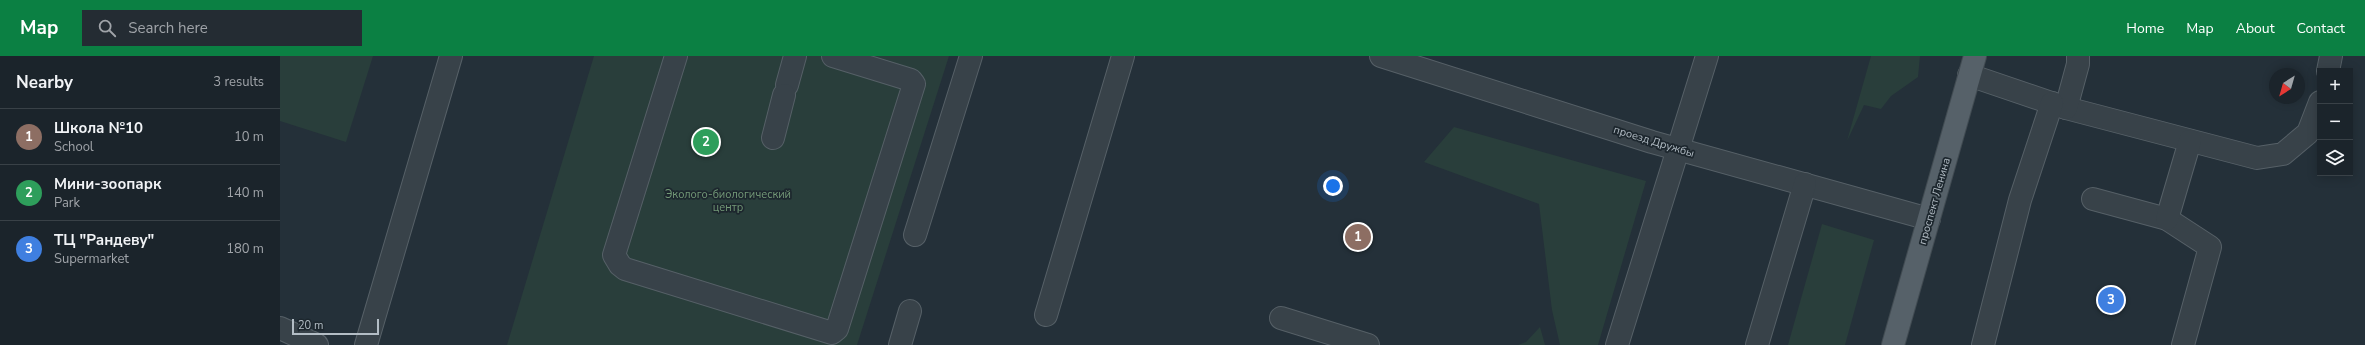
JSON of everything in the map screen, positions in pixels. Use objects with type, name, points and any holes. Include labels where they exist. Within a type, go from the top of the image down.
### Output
[{"type":"main road","name":"проспект Ленина","points":[[1893,345],[1972,66]]},
{"type":"street","points":[[366,345],[451,56]]},
{"type":"street","points":[[676,56],[614,255],[617,262],[626,269],[832,333],[837,329],[914,84],[911,80],[833,56]]},
{"type":"street","points":[[773,138],[795,56]]},
{"type":"street","points":[[915,235],[971,56]]},
{"type":"street","points":[[1046,316],[1123,56]]},
{"type":"street","name":"проезд Дружбы","points":[[1381,56],[1680,149],[1929,219]]},
{"type":"street","points":[[1616,345],[1680,149],[1707,56]]},
{"type":"street","points":[[1983,345],[2020,200],[2078,64],[2078,56]]},
{"type":"street","points":[[2329,68],[2331,56]]},
{"type":"street","points":[[1972,66],[2059,106],[2257,158],[2283,154],[2308,133],[2319,104]]},
{"type":"street","points":[[2167,219],[2190,141]]},
{"type":"street","points":[[1757,345],[1805,184]]},
{"type":"street","points":[[2093,199],[2167,219],[2210,247],[2183,345]]},
{"type":"street","points":[[900,345],[910,311]]},
{"type":"street","points":[[1281,318],[1368,345]]},
{"type":"street","points":[[280,328],[317,345]]},
{"type":"green space","points":[[280,56],[373,56],[346,142],[280,121]]},
{"type":"green space","name":"Эколого-биологический центр","points":[[594,56],[949,56],[857,345],[507,345]]},
{"type":"green space","points":[[1871,56],[1920,56],[1918,77],[1891,96],[1881,109],[1864,105],[1847,141]]},
{"type":"green space","points":[[1454,127],[1646,181],[1598,345],[1560,345],[1552,310],[1539,204],[1424,162]]},
{"type":"green space","points":[[1822,224],[1874,240],[1845,345],[1788,345]]},
{"type":"green space","points":[[1540,327],[1545,345],[1518,345],[1526,342]]},
{"type":"place","name":"Мини-зоопарк","points":[[706,142]]},
{"type":"place","name":"Школа №10","points":[[1358,237]]},
{"type":"place","name":"ТЦ \"Рандеву\"","points":[[2111,300]]}]
